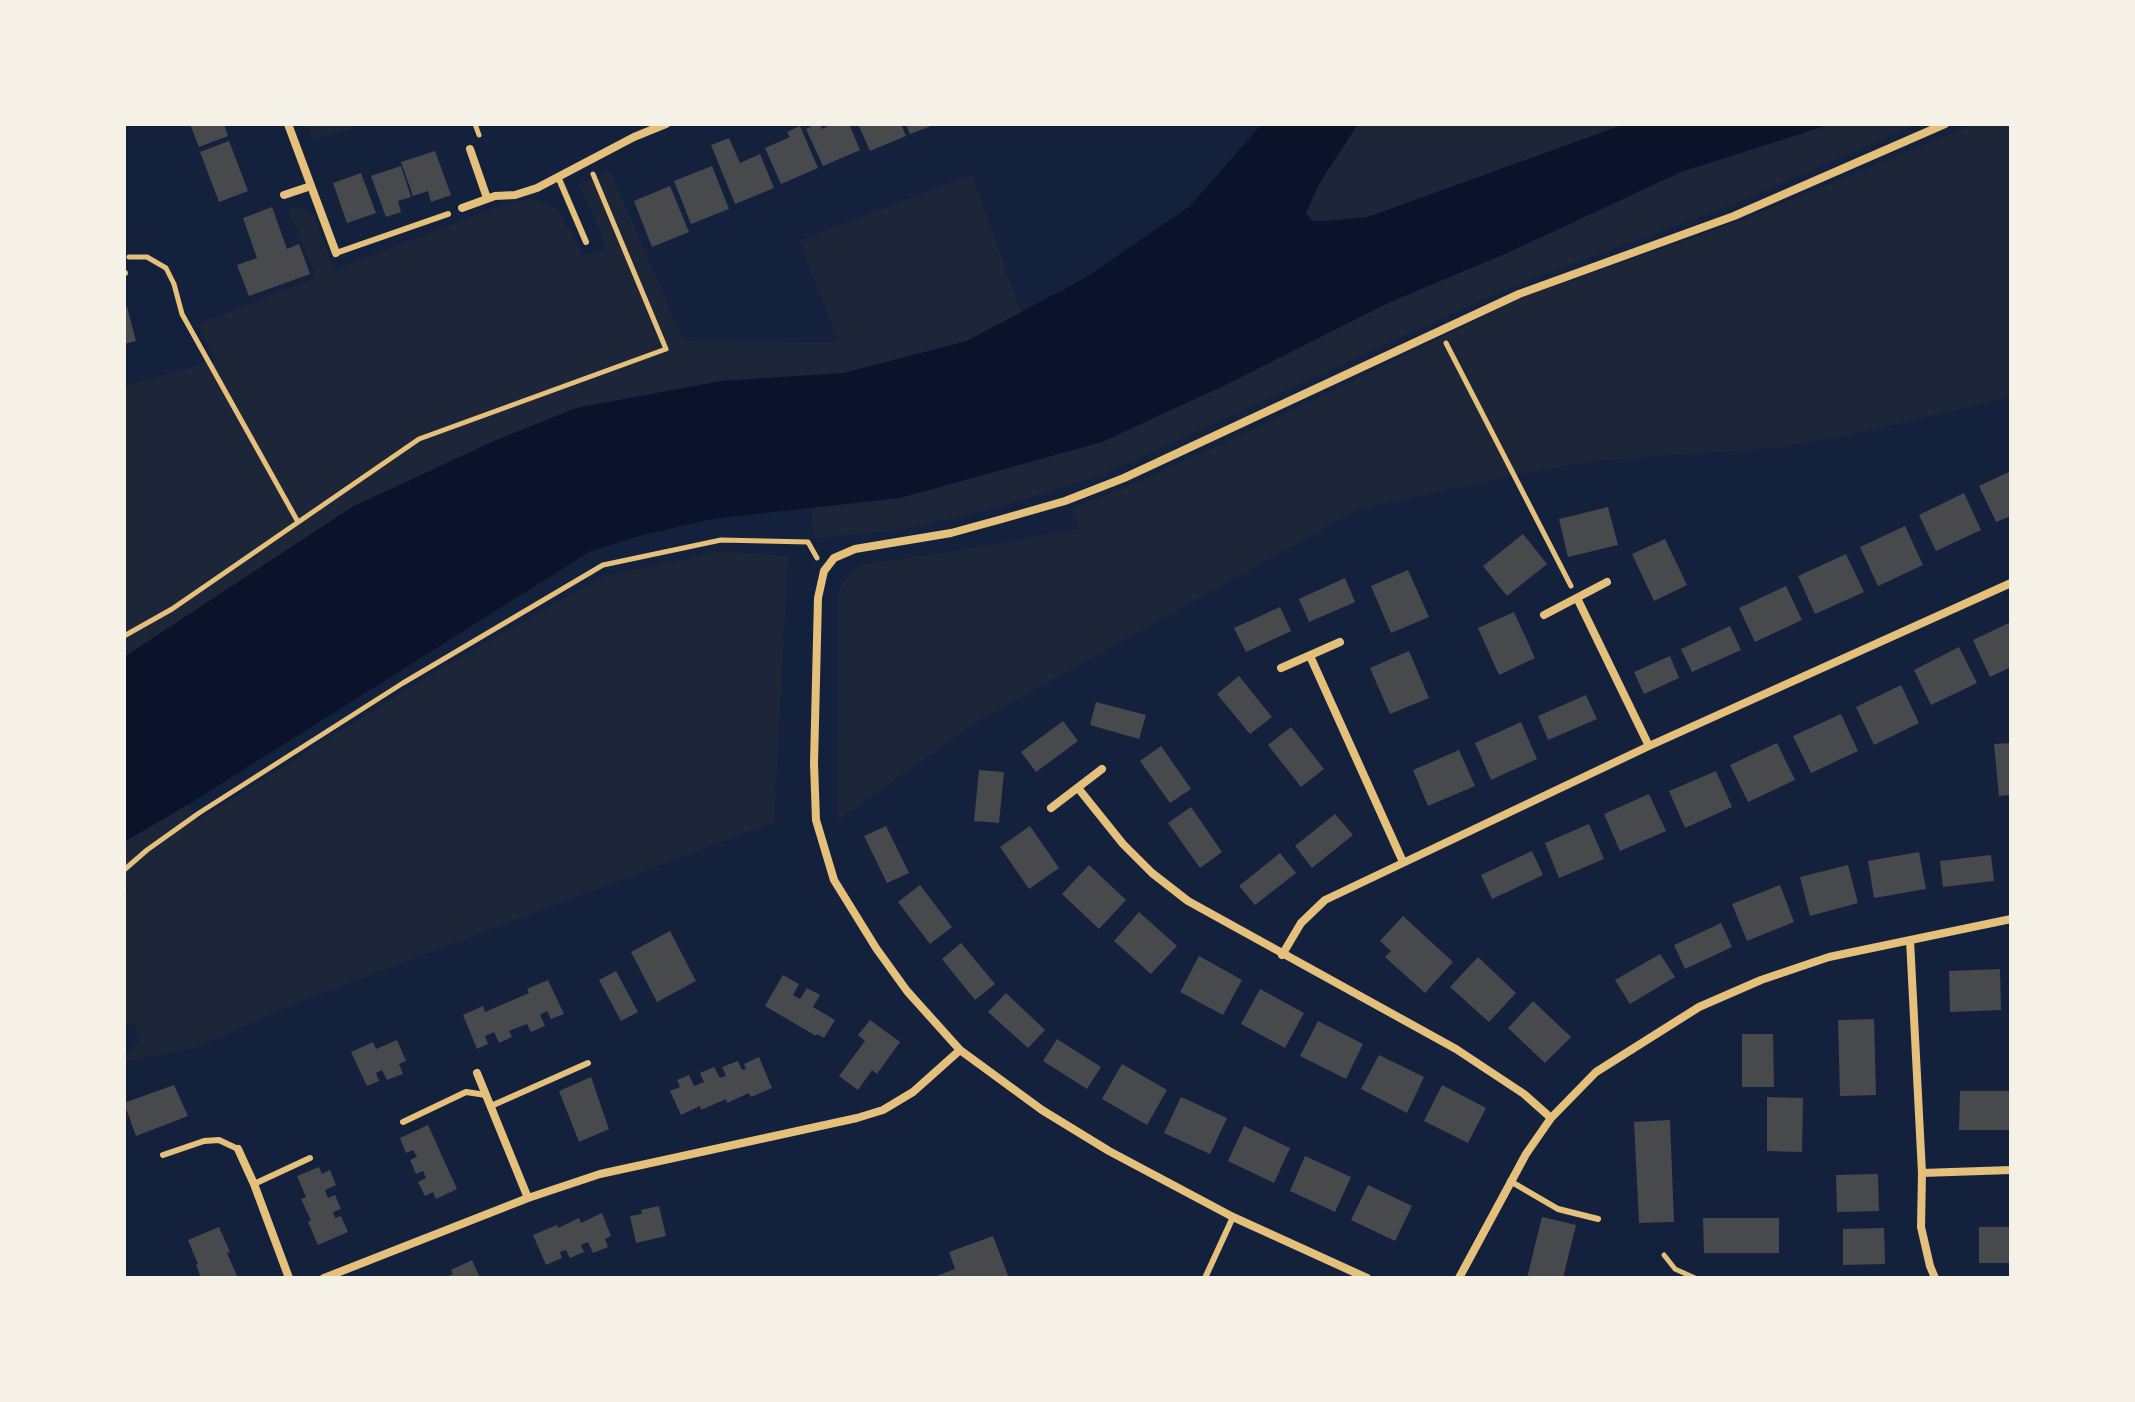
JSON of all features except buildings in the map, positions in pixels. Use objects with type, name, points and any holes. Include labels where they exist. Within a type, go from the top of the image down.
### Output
[{"type":"street","points":[[288,124],[336,253]]},
{"type":"street","points":[[462,208],[487,198],[515,195],[559,179],[634,137],[666,124]]},
{"type":"street","points":[[1367,1278],[1233,1217],[1109,1151],[1042,1110],[960,1050],[907,991],[834,880],[816,820],[814,763],[818,598],[824,571],[834,558],[855,549],[951,533],[1065,501],[1519,294],[1734,216],[1945,124]]},
{"type":"street","points":[[470,149],[487,198]]},
{"type":"street","points":[[284,195],[311,186]]},
{"type":"street","points":[[1544,615],[1607,582]]},
{"type":"street","points":[[1282,955],[1301,923],[1325,900],[1649,746],[2011,583]]},
{"type":"street","points":[[1577,598],[1649,746]]},
{"type":"street","points":[[1281,668],[1340,642]]},
{"type":"street","points":[[1310,656],[1403,862]]},
{"type":"street","points":[[1051,808],[1102,769]]},
{"type":"street","points":[[1078,788],[1098,815],[1152,873],[1188,901],[1456,1049],[1515,1087],[1551,1118]]},
{"type":"street","points":[[1459,1278],[1510,1181],[1551,1118],[1596,1072],[1699,1007],[1761,980],[1829,957],[2011,919]]},
{"type":"street","points":[[1910,940],[1922,1173],[1921,1227],[1935,1278]]},
{"type":"street","points":[[324,1278],[528,1198],[600,1174],[883,1110],[913,1092],[960,1050]]},
{"type":"street","points":[[477,1073],[528,1198]]},
{"type":"street","points":[[238,1149],[289,1278]]},
{"type":"street","points":[[1922,1173],[2011,1170]]},
{"type":"street","points":[[347,1269],[351,1278]]},
{"type":"lane","points":[[559,179],[586,242]]},
{"type":"lane","points":[[336,253],[448,214]]},
{"type":"lane","points":[[491,1106],[588,1063]]},
{"type":"lane","points":[[403,1122],[466,1092],[486,1095]]},
{"type":"lane","points":[[163,1155],[204,1141],[219,1140],[238,1149]]},
{"type":"lane","points":[[254,1184],[310,1158]]},
{"type":"lane","points":[[1510,1181],[1558,1209],[1598,1219]]},
{"type":"lane","points":[[1205,1278],[1233,1217]]},
{"type":"path","points":[[124,636],[172,609],[419,439],[666,349],[588,162]]},
{"type":"path","points":[[124,259],[147,257],[166,268],[182,314],[298,522]]},
{"type":"path","points":[[1440,331],[1577,598]]},
{"type":"path","points":[[124,870],[211,805],[403,683],[603,565],[721,540],[779,541],[808,542],[824,571]]},
{"type":"path","points":[[1664,1255],[1675,1269],[1695,1278]]},
{"type":"shaded area","points":[[307,124],[352,124],[352,129],[313,139]]},
{"type":"shaded area","points":[[1262,124],[1358,124],[1319,184],[1306,213],[1312,221],[1330,221],[1368,217],[1625,124],[1831,124],[1681,172],[1507,253],[1390,302],[1221,387],[1102,442],[900,498],[711,519],[589,552],[124,842],[124,657],[352,507],[496,440],[576,408],[721,381],[844,373],[967,341],[1085,278],[1190,206]]},
{"type":"shaded area","points":[[1358,124],[1625,124],[1368,217],[1312,221],[1306,213],[1319,184]]},
{"type":"shaded area","points":[[1831,124],[1917,124],[1732,205],[1531,279],[1100,476],[996,508],[906,529],[814,539],[811,508],[900,498],[1221,387],[1390,302],[1507,253],[1681,172]]},
{"type":"shaded area","points":[[1974,124],[2011,124],[2011,397],[1850,435],[1775,448],[1593,461],[1359,509],[979,721],[837,821],[838,592],[850,573],[864,564],[1080,529],[1072,508],[1127,487],[1254,429],[1521,298],[1732,224]]},
{"type":"shaded area","points":[[610,171],[684,341],[839,342],[799,241],[972,174],[1021,313],[967,341],[844,373],[721,381],[576,408],[183,620],[124,657],[124,386],[218,360],[198,324],[316,278],[288,208],[301,207],[314,216],[334,270],[494,208],[530,198],[558,209],[584,256],[607,248],[579,184]]},
{"type":"shaded area","points":[[724,551],[788,556],[774,822],[299,1002],[195,1048],[124,1061],[124,1057],[140,1040],[134,1024],[124,1024],[124,893],[129,890],[124,883],[124,842],[189,804],[198,820],[428,676],[602,577]]}]
